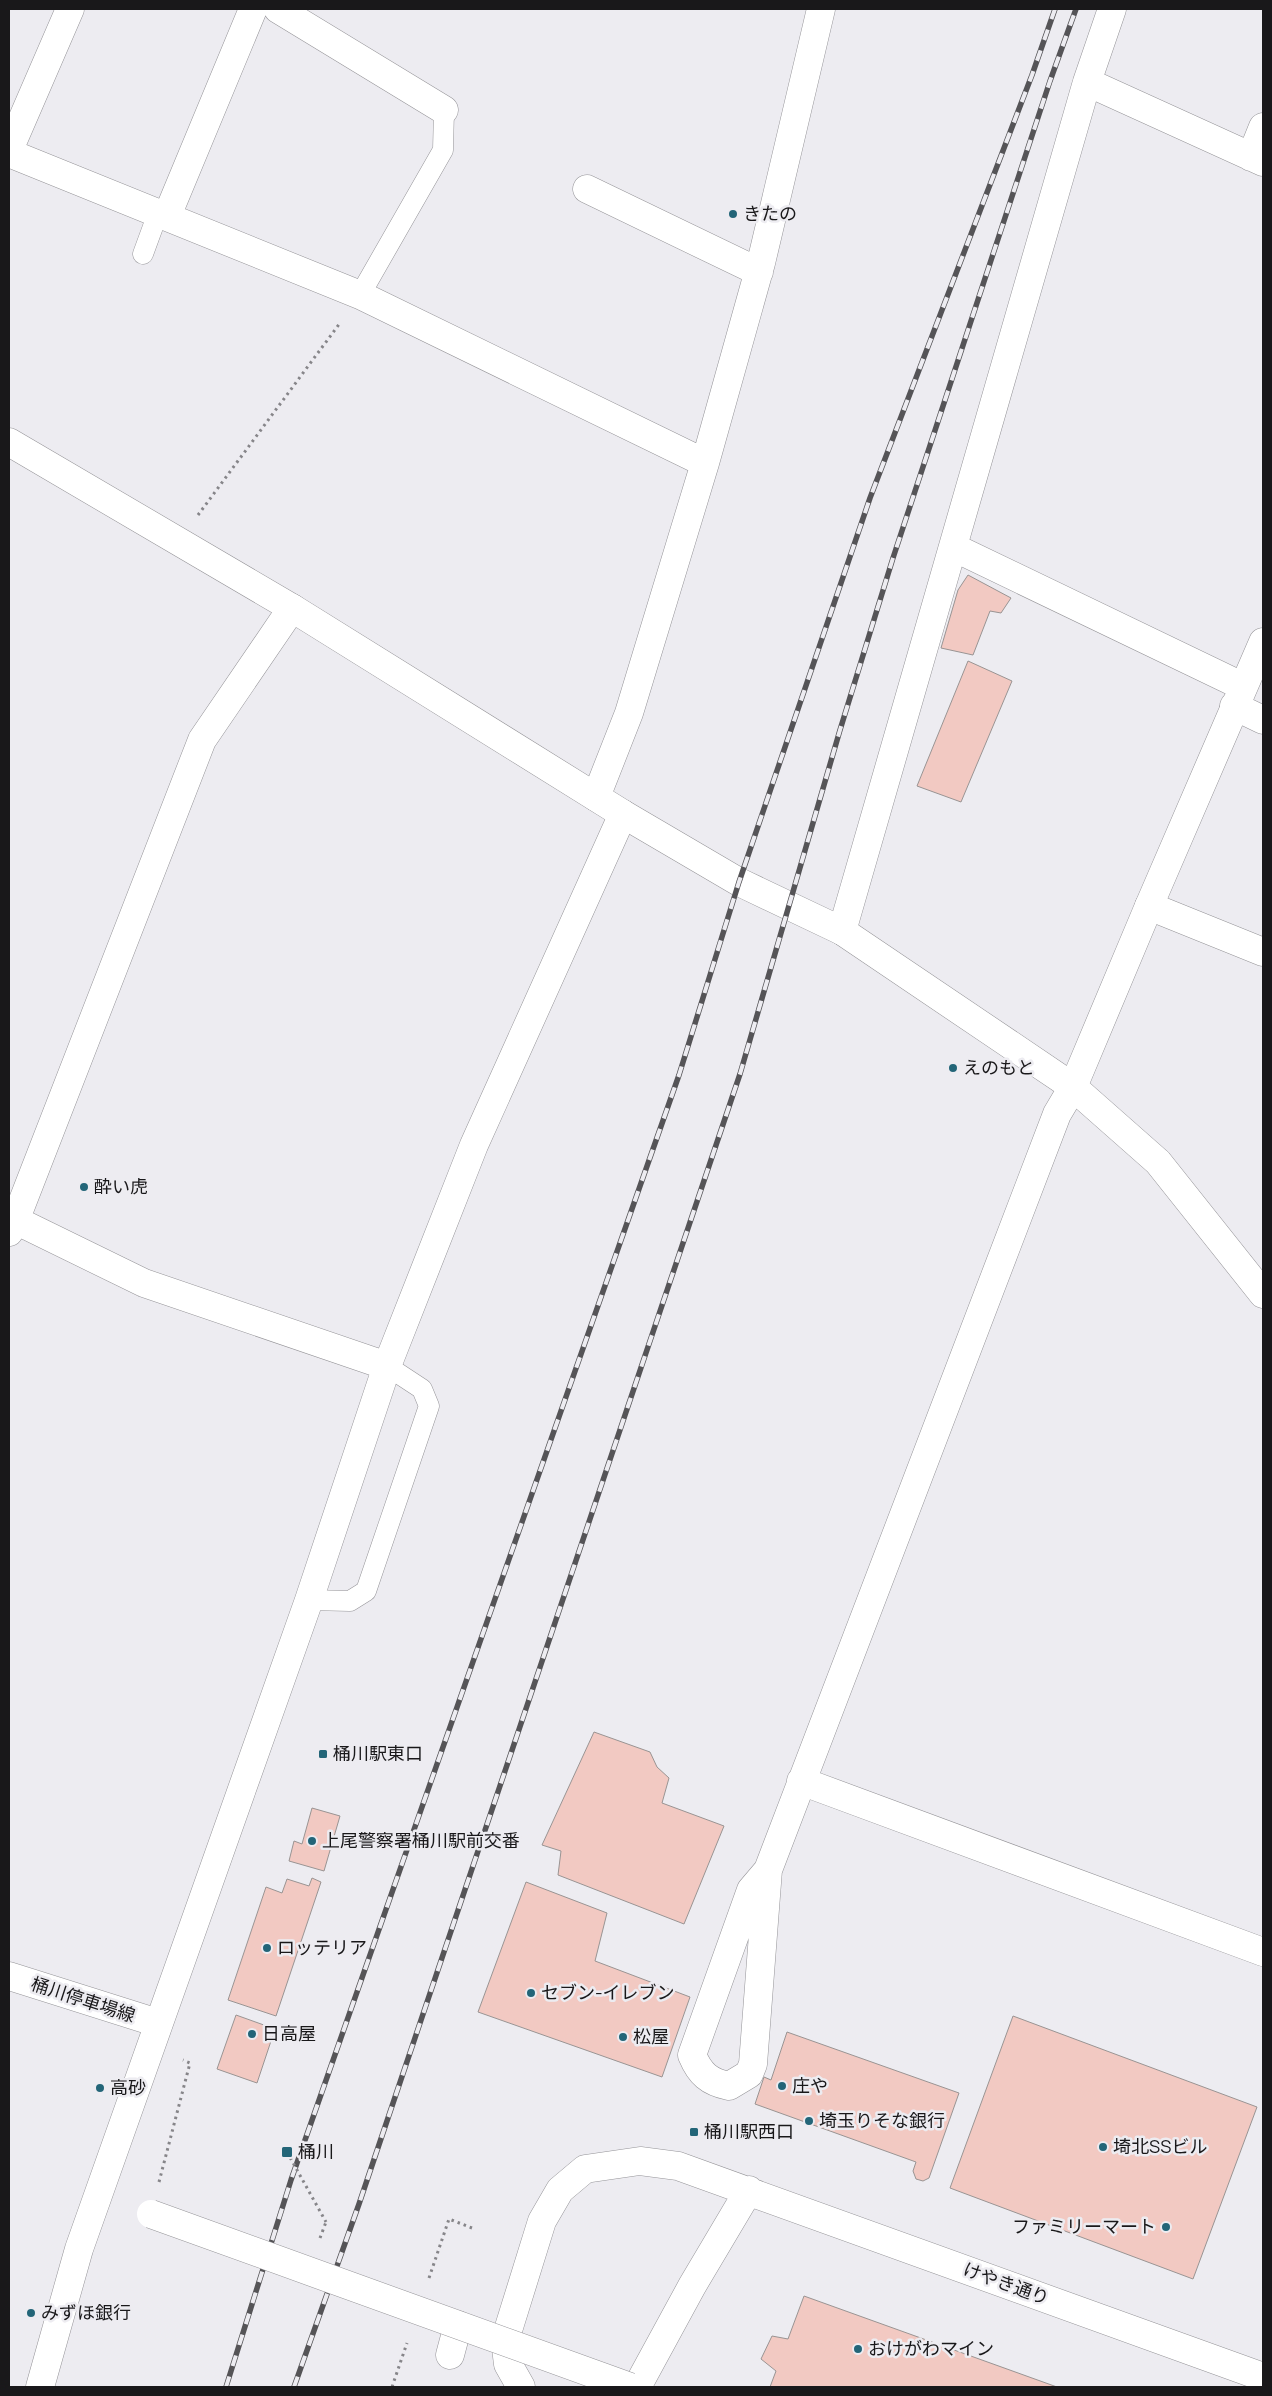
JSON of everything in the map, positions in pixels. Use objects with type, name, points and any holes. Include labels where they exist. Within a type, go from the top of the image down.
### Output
[{"type":"street","points":[[70,9],[9,151],[360,295],[705,463]]},
{"type":"street","points":[[163,215],[253,9]]},
{"type":"street","points":[[278,9],[444,110]]},
{"type":"street","points":[[596,798],[629,713],[705,463],[759,272],[821,9]]},
{"type":"street","points":[[842,931],[1087,82],[1112,9]]},
{"type":"street","points":[[1087,82],[1257,159],[1263,127]]},
{"type":"street","points":[[587,189],[759,272]]},
{"type":"street","points":[[9,442],[292,608],[623,814],[739,882],[842,931],[1073,1087],[1158,1162],[1263,1294]]},
{"type":"street","points":[[953,547],[1238,696],[1263,720]]},
{"type":"street","points":[[292,608],[202,740],[11,1223],[144,1283],[387,1366]]},
{"type":"street","points":[[768,1870],[751,1890],[692,2055],[699,2071],[714,2083],[729,2086],[750,2074],[768,1870],[1057,1114],[1073,1087],[1148,906],[1263,642]]},
{"type":"street","points":[[40,2387],[79,2249],[309,1600],[387,1366],[474,1145],[623,814]]},
{"type":"street","points":[[1148,906],[1263,952]]},
{"type":"street","points":[[801,1782],[1263,1952]]},
{"type":"street","name":"桶川停車場線","points":[[9,1976],[158,2023]]},
{"type":"street","name":"けやき通り","points":[[521,2387],[508,2364],[505,2340],[542,2221],[560,2190],[585,2170],[614,2163],[640,2161],[678,2166],[749,2190],[1263,2377]]},
{"type":"street","points":[[637,2387],[692,2286],[749,2190]]},
{"type":"street","points":[[150,2214],[630,2387]]},
{"type":"street","points":[[450,2356],[458,2325]]},
{"type":"lane","points":[[360,295],[443,150],[444,110]]},
{"type":"lane","points":[[143,254],[163,215]]},
{"type":"lane","points":[[309,1600],[350,1600],[366,1591],[430,1406],[422,1389],[387,1366]]},
{"type":"path","points":[[178,541],[360,295]]},
{"type":"path","points":[[150,2214],[190,2063]]},
{"type":"path","points":[[287,2152],[326,2222]]},
{"type":"path","points":[[449,2219],[472,2228]]},
{"type":"building","points":[[968,575],[1011,598],[1001,613],[990,611],[973,655],[941,648],[958,590]]},
{"type":"building","points":[[968,661],[1012,681],[961,802],[917,786]]},
{"type":"building","points":[[594,1732],[650,1752],[657,1767],[669,1778],[662,1803],[724,1826],[684,1924],[558,1875],[561,1851],[542,1845]]},
{"type":"building","points":[[312,1808],[340,1816],[324,1871],[289,1861],[294,1841],[302,1844]]},
{"type":"building","points":[[312,1878],[321,1882],[276,2016],[228,2000],[266,1887],[282,1893],[287,1879],[309,1886]]},
{"type":"building","points":[[526,1882],[607,1913],[595,1961],[690,1997],[662,2077],[478,2012]]},
{"type":"building","points":[[236,2015],[275,2029],[257,2083],[217,2069]]},
{"type":"building","name":"埼北SSビル","points":[[1013,2016],[1257,2107],[1193,2279],[950,2188]]},
{"type":"building","points":[[787,2032],[959,2093],[929,2178],[923,2181],[916,2179],[913,2171],[916,2162],[755,2104],[764,2077],[771,2080]]},
{"type":"building","name":"おけがわマイン","points":[[804,2296],[1057,2387],[770,2387],[776,2371],[761,2359],[772,2336],[788,2339]]},
{"type":"railway","points":[[226,2387],[291,2180],[679,1075],[739,882],[870,498],[1032,75],[1055,9]]},
{"type":"railway","points":[[294,2387],[359,2204],[740,1074],[840,730],[893,558],[1050,81],[1076,9]]},
{"type":"place","name":"きたの","points":[[733,214]]},
{"type":"place","name":"えのもと","points":[[953,1068]]},
{"type":"place","name":"酔い虎","points":[[84,1187]]},
{"type":"place","name":"桶川駅東口","points":[[323,1754]]},
{"type":"place","name":"上尾警察署桶川駅前交番","points":[[312,1841]]},
{"type":"place","name":"ロッテリア","points":[[267,1948]]},
{"type":"place","name":"セブン-イレブン","points":[[531,1993]]},
{"type":"place","name":"日高屋","points":[[252,2034]]},
{"type":"place","name":"松屋","points":[[623,2037]]},
{"type":"place","name":"庄や","points":[[782,2086]]},
{"type":"place","name":"高砂","points":[[100,2088]]},
{"type":"place","name":"埼玉りそな銀行","points":[[809,2121]]},
{"type":"place","name":"桶川駅西口","points":[[694,2132]]},
{"type":"place","name":"埼北SSビル","points":[[1103,2147]]},
{"type":"place","name":"桶川","points":[[287,2152]]},
{"type":"place","name":"ファミリーマート","points":[[1166,2227]]},
{"type":"place","name":"みずほ銀行","points":[[31,2313]]},
{"type":"place","name":"おけがわマイン","points":[[858,2349]]}]
